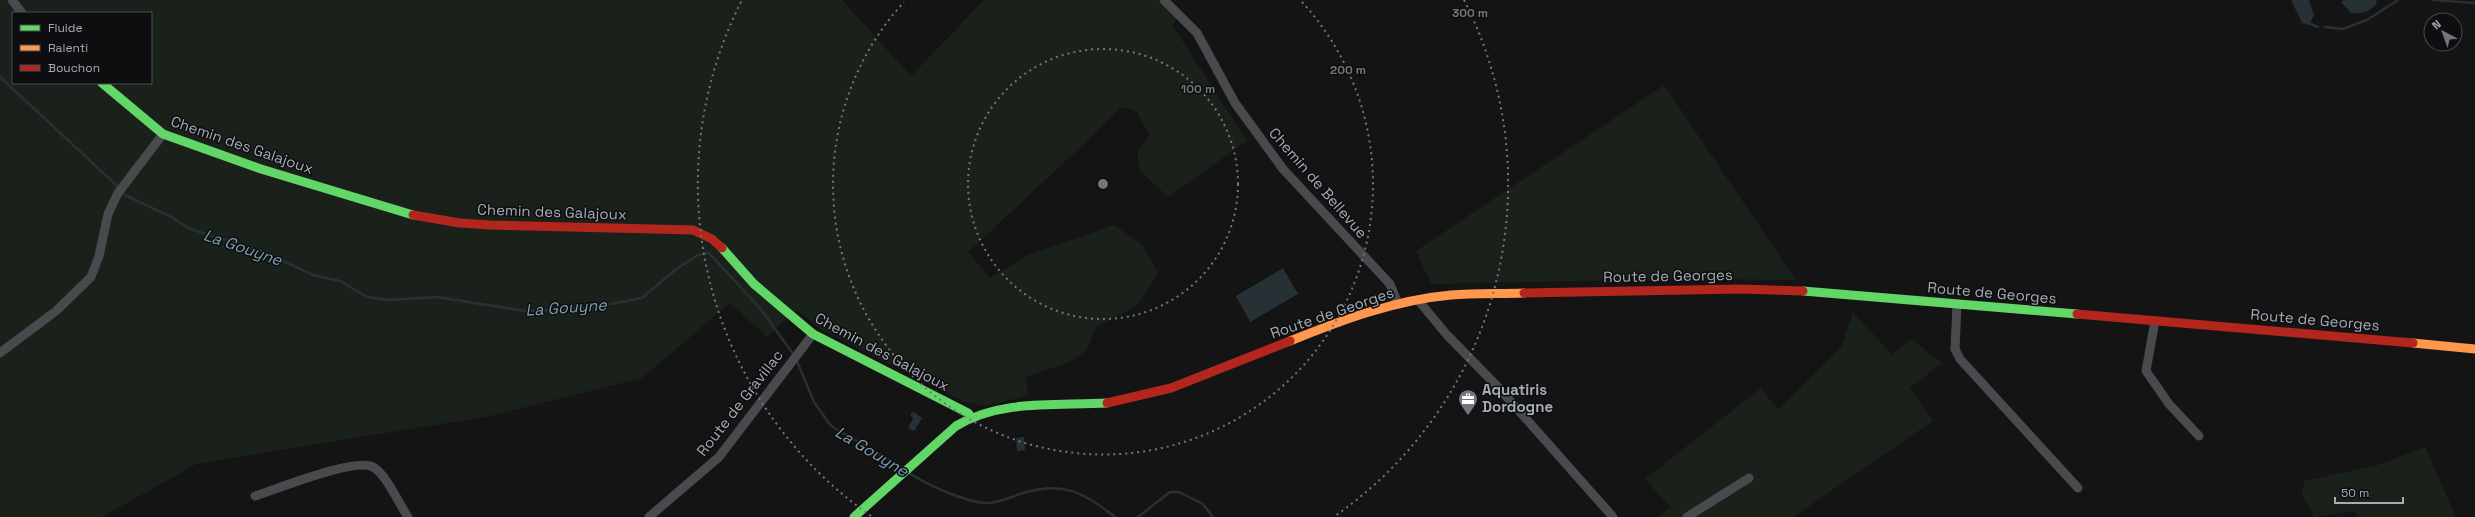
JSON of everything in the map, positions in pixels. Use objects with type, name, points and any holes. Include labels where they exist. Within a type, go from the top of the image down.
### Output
[{"type":"street","points":[[12,0],[21,12]]},
{"type":"street","name":"Chemin de Bellevue","points":[[1164,0],[1197,33],[1235,103],[1283,168],[1390,284],[1398,304]]},
{"type":"street","name":"Chemin des Galajoux","points":[[103,84],[163,134],[261,169],[415,215],[460,223],[490,225],[693,230],[702,233],[718,242],[754,283],[794,320],[813,334],[968,413],[971,417]]},
{"type":"street","points":[[0,353],[56,311],[91,277],[99,256],[108,214],[120,190],[163,134]]},
{"type":"street","name":"Route de Georges","points":[[854,517],[915,461],[956,426],[971,417],[990,411],[1038,404],[1106,403],[1171,388],[1322,328],[1398,304],[1451,295],[1592,290],[1741,289],[1823,292],[2475,350]]},
{"type":"street","points":[[1418,300],[1447,336],[1497,386],[1613,517]]},
{"type":"street","points":[[1957,304],[1955,348],[1960,358],[2078,488]]},
{"type":"street","points":[[2155,321],[2146,371],[2169,404],[2199,436]]},
{"type":"street","name":"Route de Gravillac","points":[[649,517],[719,457],[813,334]]},
{"type":"street","points":[[255,496],[331,471],[361,464],[372,466],[379,472],[408,517]]},
{"type":"street","points":[[1687,517],[1749,478]]},
{"type":"shaded area","points":[[0,0],[842,0],[911,76],[984,0],[1169,0],[1179,13],[1173,26],[1247,141],[1168,197],[1140,171],[1137,152],[1149,135],[1137,112],[1121,107],[1083,145],[968,252],[990,278],[1028,255],[1114,225],[1142,244],[1158,273],[1137,306],[1096,327],[1087,350],[1070,362],[1025,377],[1029,395],[987,406],[965,402],[822,330],[796,310],[767,337],[730,303],[642,378],[490,416],[196,464],[102,517],[0,517]]},
{"type":"shaded area","points":[[2291,0],[2309,0],[2314,15],[2309,25],[2302,23]]},
{"type":"shaded area","points":[[2344,0],[2376,0],[2377,3],[2366,12],[2351,13],[2341,2]]},
{"type":"shaded area","points":[[1664,85],[1796,280],[1678,279],[1431,284],[1416,251]]},
{"type":"shaded area","points":[[1283,268],[1298,294],[1250,322],[1236,296]]},
{"type":"shaded area","points":[[1853,313],[1892,354],[1911,339],[1942,363],[1910,388],[1933,421],[1793,517],[1658,517],[1670,507],[1645,479],[1761,388],[1778,410],[1841,347]]},
{"type":"shaded area","points":[[914,412],[922,418],[914,431],[908,428],[913,419],[910,414]]},
{"type":"shaded area","points":[[1024,437],[1025,450],[1017,451],[1016,438]]},
{"type":"shaded area","points":[[2425,447],[2456,517],[2358,517],[2355,511],[2314,517],[2302,494],[2304,481],[2375,466]]},
{"type":"waterway","points":[[2325,27],[2343,29],[2367,20],[2398,0]]},
{"type":"waterway","points":[[2433,0],[2475,3]]},
{"type":"waterway","points":[[2308,23],[2318,27]]},
{"type":"waterway","name":"La Gouyne","points":[[0,77],[113,182],[125,195],[173,218],[190,229],[264,252],[313,275],[340,281],[367,297],[388,300],[437,297],[525,311],[590,308],[642,298],[675,270],[698,255],[709,253],[760,308],[794,355]]},
{"type":"waterway","name":"La Gouyne","points":[[796,359],[814,402],[831,426],[903,468]]},
{"type":"waterway","name":"La Gouyne","points":[[908,472],[924,482],[946,492],[969,500],[987,503],[1005,500],[1023,493],[1049,488],[1072,491],[1093,501],[1115,517]]},
{"type":"waterway","name":"La Gouyne","points":[[1138,517],[1170,492],[1179,492],[1203,504],[1213,517]]},
{"type":"traffic: fast","points":[[103,84],[163,134],[261,169],[413,215]]},
{"type":"traffic: fast","points":[[722,248],[754,284],[813,334],[968,413],[971,417]]},
{"type":"traffic: fast","points":[[1803,291],[2077,314]]},
{"type":"traffic: fast","points":[[854,517],[956,426],[974,417],[992,411],[1011,408],[1049,404],[1107,403]]},
{"type":"traffic: slow","points":[[1290,341],[1369,312],[1410,301],[1451,295],[1524,293]]},
{"type":"traffic: slow","points":[[2413,343],[2475,349]]},
{"type":"traffic: jam","points":[[413,215],[460,223],[490,225],[693,230],[712,239],[722,248]]},
{"type":"traffic: jam","points":[[1524,293],[1741,289],[1803,291]]},
{"type":"traffic: jam","points":[[2077,314],[2413,343]]},
{"type":"traffic: jam","points":[[1107,403],[1171,388],[1290,341]]},
{"type":"place","name":"Aquatiris Dordogne","points":[[1468,416]]}]
